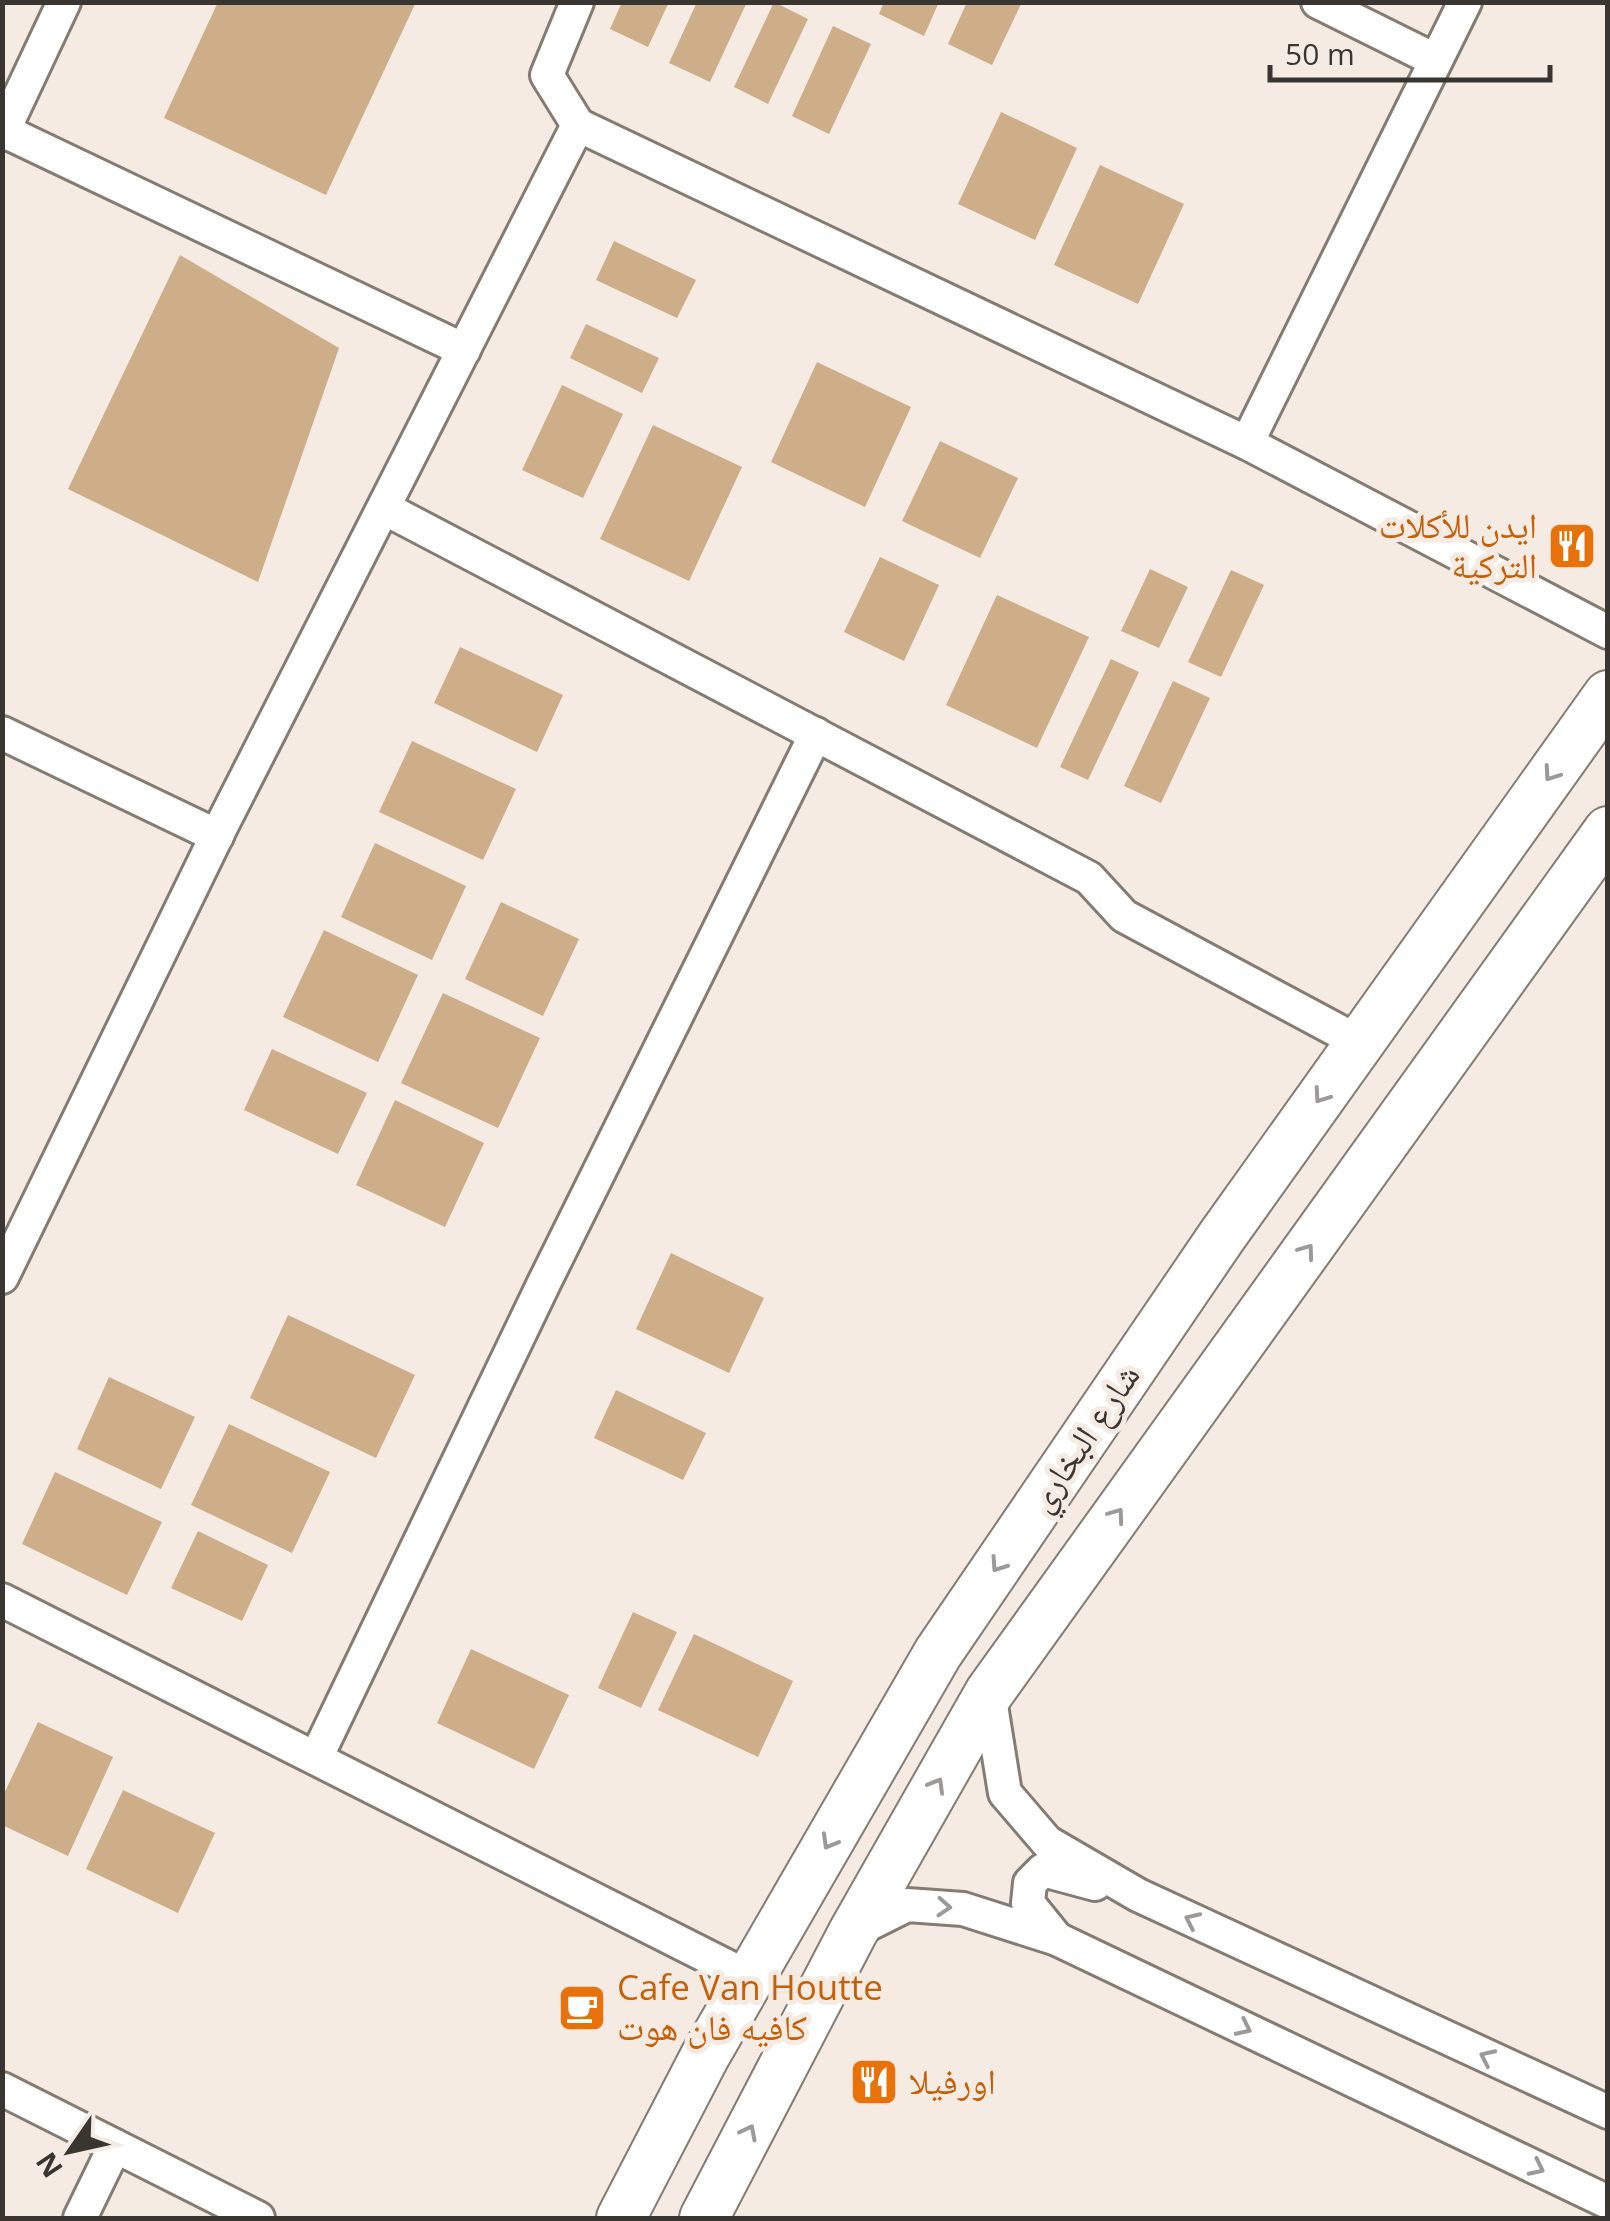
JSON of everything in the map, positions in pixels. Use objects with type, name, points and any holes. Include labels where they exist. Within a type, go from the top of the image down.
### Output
[{"type":"main road","name":"شارع البخاري","points":[[621,2218],[705,2056],[938,1654],[1222,1236],[1608,695]]},
{"type":"main road","name":"شارع البخاري","points":[[704,2218],[853,1932],[989,1694],[1608,831]]},
{"type":"street","points":[[64,2],[3,133],[464,350]]},
{"type":"street","points":[[577,2],[547,76],[578,125],[1247,443],[1608,632]]},
{"type":"street","points":[[1318,2],[1435,60]]},
{"type":"street","points":[[1247,443],[1465,2]]},
{"type":"street","points":[[2,1277],[217,836],[578,125]]},
{"type":"street","points":[[384,508],[1089,878],[1124,916],[1360,1042]]},
{"type":"street","points":[[2,733],[217,836]]},
{"type":"street","points":[[316,1758],[544,1283],[816,734]]},
{"type":"street","points":[[2,1600],[750,1978]]},
{"type":"street","points":[[989,1694],[1005,1792],[1047,1842],[1138,1895],[1608,2112]]},
{"type":"street","points":[[1057,1938],[1028,1903],[1030,1883],[1043,1870],[1138,1895]]},
{"type":"street","points":[[853,1932],[908,1905],[963,1908],[1057,1938],[1608,2202]]},
{"type":"street","points":[[2,2089],[258,2218]]},
{"type":"street","points":[[80,2218],[116,2146]]},
{"type":"building","points":[[218,2],[416,2],[326,195],[164,118]]},
{"type":"building","points":[[622,2],[669,2],[648,47],[610,29]]},
{"type":"building","points":[[697,2],[747,2],[710,82],[669,63]]},
{"type":"building","points":[[774,2],[808,19],[768,104],[734,87]]},
{"type":"building","points":[[884,2],[939,2],[924,36],[879,14]]},
{"type":"building","points":[[967,2],[1022,2],[992,65],[948,44]]},
{"type":"building","points":[[833,26],[871,44],[829,134],[792,116]]},
{"type":"building","points":[[1001,112],[1077,148],[1035,240],[958,204]]},
{"type":"building","points":[[1100,165],[1184,204],[1138,304],[1054,265]]},
{"type":"building","points":[[614,241],[696,280],[677,318],[596,280]]},
{"type":"building","points":[[180,255],[339,348],[258,582],[68,489]]},
{"type":"building","points":[[586,324],[659,358],[642,393],[570,358]]},
{"type":"building","points":[[817,362],[911,407],[865,507],[771,462]]},
{"type":"building","points":[[562,385],[623,414],[583,498],[522,470]]},
{"type":"building","points":[[653,425],[742,467],[689,581],[600,539]]},
{"type":"building","points":[[940,441],[1018,478],[980,558],[902,521]]},
{"type":"building","points":[[880,557],[939,585],[904,661],[844,632]]},
{"type":"building","points":[[1150,569],[1188,587],[1159,648],[1121,631]]},
{"type":"building","points":[[1231,570],[1264,585],[1221,677],[1188,662]]},
{"type":"building","points":[[997,595],[1089,637],[1037,748],[946,705]]},
{"type":"building","points":[[460,647],[563,695],[537,752],[434,703]]},
{"type":"building","points":[[1111,659],[1139,672],[1088,780],[1060,767]]},
{"type":"building","points":[[1173,681],[1210,698],[1161,803],[1124,786]]},
{"type":"building","points":[[412,741],[516,789],[483,860],[379,812]]},
{"type":"building","points":[[375,843],[466,886],[432,960],[341,917]]},
{"type":"building","points":[[501,902],[579,939],[543,1016],[465,979]]},
{"type":"building","points":[[324,930],[418,975],[378,1062],[283,1017]]},
{"type":"building","points":[[443,993],[540,1038],[498,1128],[401,1083]]},
{"type":"building","points":[[272,1049],[367,1093],[338,1154],[244,1110]]},
{"type":"building","points":[[395,1100],[484,1143],[445,1227],[356,1185]]},
{"type":"building","points":[[671,1253],[764,1298],[729,1373],[636,1329]]},
{"type":"building","points":[[288,1315],[415,1375],[376,1458],[250,1398]]},
{"type":"building","points":[[109,1377],[195,1417],[161,1489],[77,1449]]},
{"type":"building","points":[[616,1390],[706,1433],[683,1480],[594,1438]]},
{"type":"building","points":[[229,1424],[330,1472],[292,1553],[191,1505]]},
{"type":"building","points":[[55,1472],[162,1522],[127,1595],[22,1544]]},
{"type":"building","points":[[198,1531],[268,1565],[242,1621],[171,1588]]},
{"type":"building","points":[[633,1612],[677,1632],[641,1708],[598,1688]]},
{"type":"building","points":[[694,1634],[793,1681],[758,1757],[658,1710]]},
{"type":"building","points":[[471,1649],[569,1695],[534,1769],[437,1723]]},
{"type":"building","points":[[38,1722],[113,1757],[68,1856],[2,1825],[2,1798]]},
{"type":"building","points":[[123,1790],[215,1833],[178,1913],[86,1869]]},
{"type":"place","name":"ايدن للأكلات التركية","points":[[1572,546]]},
{"type":"place","name":"Cafe Van Houtte كافيه فان هوت","points":[[582,2008]]},
{"type":"place","name":"اورفيلا","points":[[874,2082]]}]
